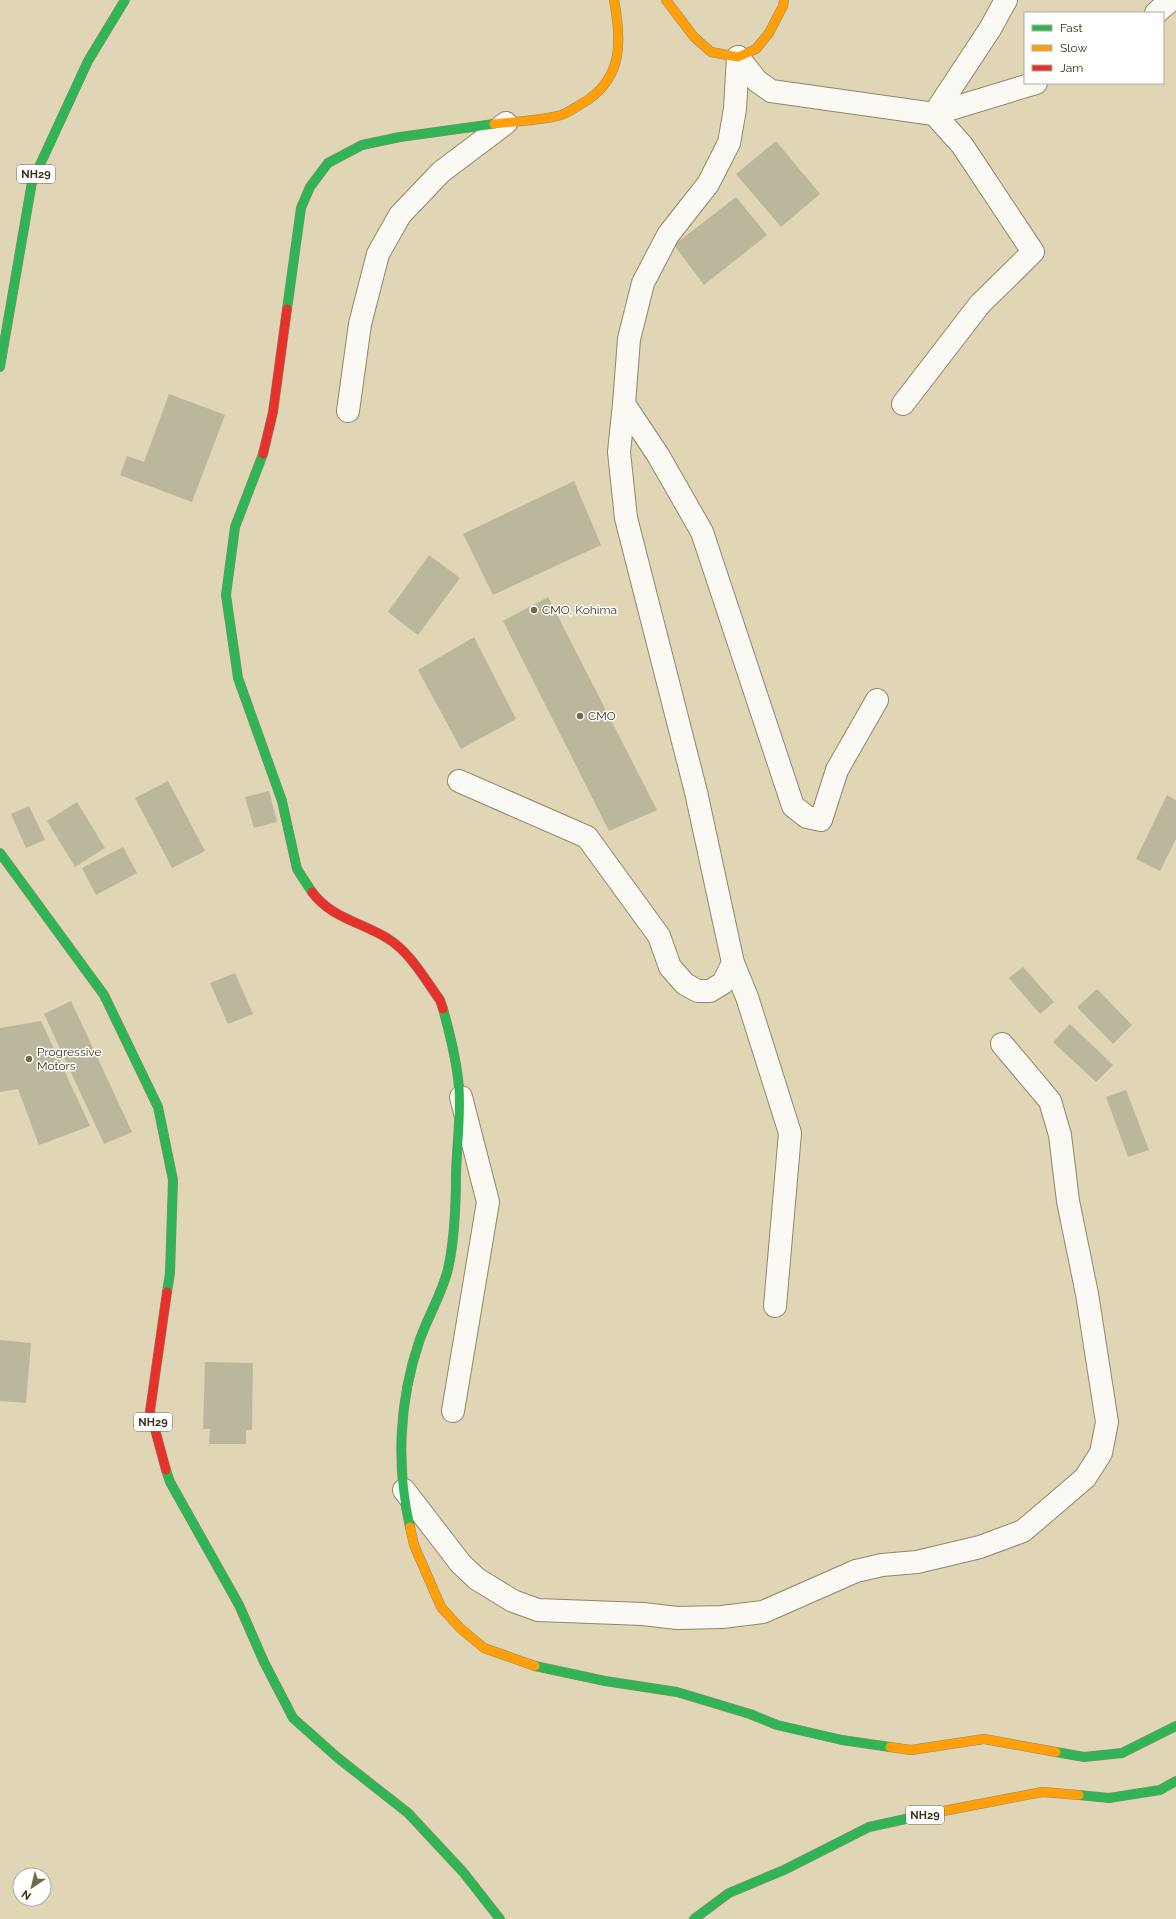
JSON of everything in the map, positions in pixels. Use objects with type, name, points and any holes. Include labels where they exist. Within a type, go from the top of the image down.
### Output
[{"type":"main road","name":"NH29","points":[[0,367],[32,182],[88,61],[125,0]]},
{"type":"main road","points":[[614,0],[618,15],[619,44],[613,70],[604,87],[585,102],[562,115],[400,137],[362,145],[328,163],[310,187],[301,208],[273,412],[265,448],[235,527],[226,595],[238,678],[282,800],[297,869],[312,894],[330,911],[387,938],[408,956],[440,1000],[450,1033],[459,1088],[455,1222],[448,1270],[419,1342],[409,1380],[403,1418],[401,1457],[404,1490],[414,1546],[441,1606],[460,1628],[484,1648],[527,1664],[605,1681],[677,1692],[750,1714],[777,1725],[842,1740],[911,1750],[984,1739],[1084,1757],[1122,1753],[1176,1726]]},
{"type":"main road","points":[[666,0],[694,37],[711,52],[738,58],[756,49],[769,33],[783,6],[784,0]]},
{"type":"main road","name":"NH29","points":[[0,853],[104,995],[158,1107],[173,1180],[173,1188],[170,1273],[150,1411],[170,1482],[239,1605],[264,1662],[292,1718],[338,1758],[408,1814],[463,1872],[500,1919]]},
{"type":"main road","name":"NH29","points":[[694,1919],[730,1893],[784,1870],[869,1827],[961,1806],[1042,1792],[1109,1798],[1160,1790],[1176,1781]]},
{"type":"street","points":[[934,114],[986,36],[1006,0]]},
{"type":"street","points":[[1157,12],[1170,0]]},
{"type":"street","points":[[738,58],[757,82],[771,92],[934,114],[1033,84]]},
{"type":"street","points":[[738,58],[735,109],[728,143],[708,184],[668,235],[643,283],[629,340],[619,452],[626,518],[696,792],[733,963],[747,997],[790,1133],[775,1306]]},
{"type":"street","points":[[903,404],[980,304],[1033,252],[962,145],[934,114]]},
{"type":"street","points":[[348,411],[360,324],[378,254],[400,215],[441,172],[506,123]]},
{"type":"street","points":[[624,404],[658,455],[702,532],[793,806],[807,817],[821,820],[837,770],[876,700]]},
{"type":"street","points":[[459,781],[587,837],[659,936],[670,967],[685,984],[698,991],[710,991],[722,984],[733,963]]},
{"type":"street","points":[[404,1490],[461,1564],[477,1579],[513,1600],[538,1610],[642,1614],[677,1618],[722,1617],[763,1612],[856,1571],[882,1564],[917,1562],[980,1547],[1023,1531],[1085,1478],[1101,1453],[1107,1422],[1087,1294],[1068,1201],[1060,1135],[1050,1101],[1002,1044]]},
{"type":"street","points":[[453,1411],[488,1202],[459,1088]]},
{"type":"building","points":[[776,141],[820,194],[781,227],[736,174]]},
{"type":"building","points":[[736,197],[767,235],[704,285],[674,245]]},
{"type":"building","points":[[169,394],[225,415],[192,502],[120,475],[127,456],[144,462]]},
{"type":"building","points":[[574,481],[601,545],[493,595],[463,534]]},
{"type":"building","points":[[429,555],[460,578],[418,635],[388,612]]},
{"type":"building","name":"CMO","points":[[548,597],[657,810],[609,831],[503,621]]},
{"type":"building","points":[[474,637],[516,719],[461,749],[418,670]]},
{"type":"building","points":[[168,781],[205,851],[172,868],[135,798]]},
{"type":"building","points":[[269,791],[277,822],[254,828],[245,797]]},
{"type":"building","points":[[1167,795],[1176,800],[1176,839],[1160,871],[1136,859]]},
{"type":"building","points":[[77,802],[105,848],[75,867],[47,821]]},
{"type":"building","points":[[29,806],[45,840],[26,848],[11,814]]},
{"type":"building","points":[[123,847],[137,873],[96,895],[82,868]]},
{"type":"building","points":[[1023,967],[1054,1002],[1040,1014],[1009,978]]},
{"type":"building","points":[[235,973],[253,1014],[228,1024],[210,983]]},
{"type":"building","points":[[1097,989],[1132,1025],[1113,1044],[1077,1007]]},
{"type":"building","points":[[71,1001],[132,1132],[104,1144],[44,1014]]},
{"type":"building","name":"Progressive Motors","points":[[41,1021],[90,1126],[39,1145],[18,1089],[0,1092],[0,1028]]},
{"type":"building","points":[[1070,1024],[1113,1065],[1096,1082],[1053,1042]]},
{"type":"building","points":[[1126,1090],[1149,1150],[1128,1157],[1106,1097]]},
{"type":"building","points":[[0,1340],[31,1343],[26,1403],[0,1401]]},
{"type":"building","points":[[205,1362],[253,1363],[252,1430],[246,1430],[246,1444],[209,1444],[210,1429],[203,1429]]},
{"type":"traffic: fast","points":[[0,367],[32,182],[88,61],[125,0]]},
{"type":"traffic: fast","points":[[287,309],[301,208],[310,187],[328,163],[362,145],[400,137],[494,124]]},
{"type":"traffic: fast","points":[[263,454],[235,527],[226,595],[238,678],[282,801],[297,869],[312,892]]},
{"type":"traffic: fast","points":[[0,853],[104,995],[158,1107],[173,1180],[170,1273],[167,1292]]},
{"type":"traffic: fast","points":[[410,1527],[401,1457],[407,1387],[419,1342],[442,1288],[448,1269],[455,1221],[459,1088],[453,1048],[443,1009]]},
{"type":"traffic: fast","points":[[166,1470],[170,1482],[239,1605],[264,1662],[293,1718],[338,1758],[408,1813],[463,1872],[500,1919]]},
{"type":"traffic: fast","points":[[535,1666],[605,1681],[677,1692],[750,1714],[777,1725],[842,1740],[890,1747]]},
{"type":"traffic: fast","points":[[1056,1752],[1084,1757],[1122,1753],[1176,1726]]},
{"type":"traffic: fast","points":[[1079,1795],[1109,1798],[1160,1790],[1176,1781]]},
{"type":"traffic: fast","points":[[694,1919],[729,1893],[784,1870],[869,1827],[933,1813]]},
{"type":"traffic: slow","points":[[494,124],[536,120],[561,115],[583,103],[606,83],[612,71],[618,45],[617,16],[614,0]]},
{"type":"traffic: slow","points":[[666,0],[694,37],[711,52],[738,57],[756,49],[769,33],[783,6],[784,0]]},
{"type":"traffic: slow","points":[[410,1527],[414,1545],[441,1607],[460,1628],[484,1648],[535,1666]]},
{"type":"traffic: slow","points":[[890,1747],[911,1750],[984,1739],[1056,1752]]},
{"type":"traffic: slow","points":[[933,1813],[1042,1792],[1079,1795]]},
{"type":"traffic: jam","points":[[263,454],[273,412],[287,309]]},
{"type":"traffic: jam","points":[[312,892],[320,901],[337,914],[377,932],[403,950],[440,1000],[443,1009]]},
{"type":"traffic: jam","points":[[166,1470],[150,1411],[167,1292]]},
{"type":"place","name":"CMO, Kohima","points":[[534,610]]},
{"type":"place","name":"CMO","points":[[580,716]]},
{"type":"place","name":"Progressive Motors","points":[[29,1059]]}]
